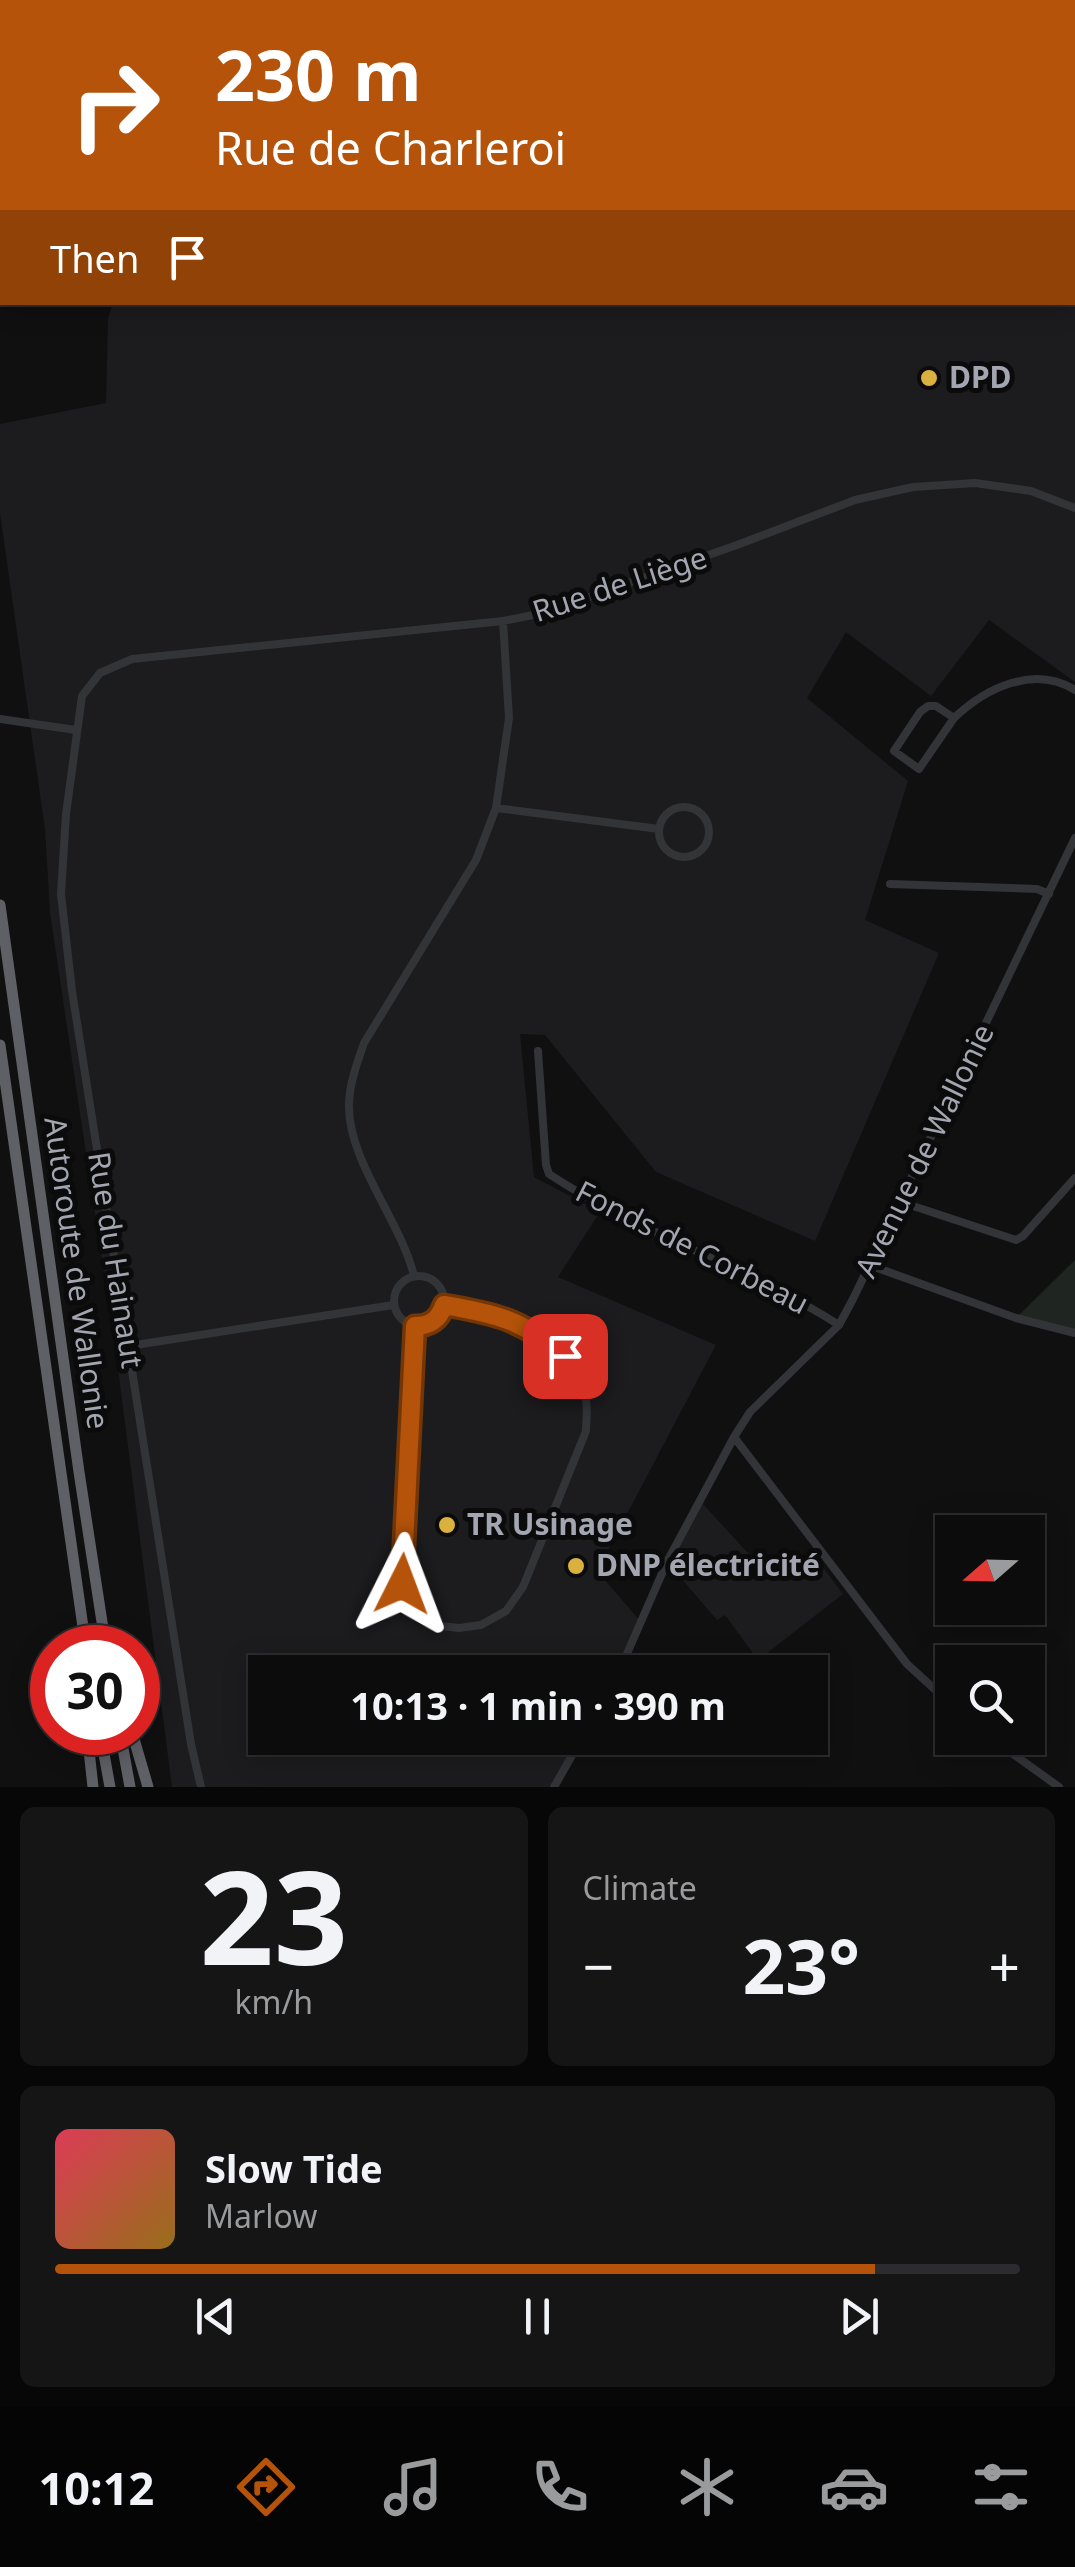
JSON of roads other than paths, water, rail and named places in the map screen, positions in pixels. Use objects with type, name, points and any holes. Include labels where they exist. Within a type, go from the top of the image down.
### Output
[{"type":"highway","name":"Autoroute de Wallonie","points":[[0,905],[102,1625]]},
{"type":"highway","name":"Autoroute de Wallonie","points":[[0,1045],[83,1625]]},
{"type":"highway","points":[[90,1755],[93,1787]]},
{"type":"highway","points":[[104,1755],[110,1787]]},
{"type":"highway","points":[[124,1755],[130,1787]]},
{"type":"highway","points":[[139,1755],[148,1787]]},
{"type":"street","name":"Rue de Liège","points":[[76,730],[82,696],[100,672],[132,659],[504,621],[562,607],[856,500],[913,487],[975,483],[1030,491],[1075,508]]},
{"type":"street","points":[[414,1276],[405,1245],[354,1141],[349,1106],[352,1077],[364,1043],[476,860],[496,808],[509,718],[504,621]]},
{"type":"street","points":[[954,718],[936,706],[928,706],[894,751],[919,769],[954,718],[1011,683],[1045,678],[1075,690]]},
{"type":"street","points":[[0,719],[76,730]]},
{"type":"street","name":"Rue du Hainaut","points":[[76,730],[61,894],[72,991],[201,1787]]},
{"type":"street","points":[[690,807],[708,822],[709,838],[700,852],[679,857],[662,846],[658,829],[669,811],[690,807]]},
{"type":"street","points":[[496,808],[658,829]]},
{"type":"street","name":"Avenue de Wallonie","points":[[626,1655],[667,1562],[750,1412],[838,1325],[1075,838]]},
{"type":"street","points":[[1064,861],[1074,866]]},
{"type":"street","points":[[890,884],[1037,889],[1049,894]]},
{"type":"street","name":"Fonds de Corbeau","points":[[538,1051],[549,1174],[838,1325]]},
{"type":"street","points":[[901,1202],[1016,1240],[1024,1236],[1075,1178]]},
{"type":"street","points":[[870,1265],[1016,1318],[1075,1333]]},
{"type":"street","points":[[414,1276],[430,1278],[441,1289],[444,1305],[430,1324],[415,1326],[401,1319],[394,1305],[400,1283],[414,1276]]},
{"type":"street","points":[[129,1346],[394,1305]]},
{"type":"street","points":[[415,1326],[402,1584],[409,1607],[432,1625],[482,1625],[506,1611],[523,1587],[586,1431],[587,1403],[580,1379],[565,1356],[546,1340],[518,1323],[482,1311],[444,1305]]},
{"type":"street","points":[[734,1437],[908,1664],[935,1689]]},
{"type":"street","points":[[554,1787],[572,1755]]},
{"type":"street","points":[[1014,1755],[1059,1787]]},
{"type":"place","name":"DPD","points":[[929,378]]},
{"type":"place","name":"TR Usinage","points":[[447,1525]]},
{"type":"place","name":"DNP électricité","points":[[576,1566]]}]
